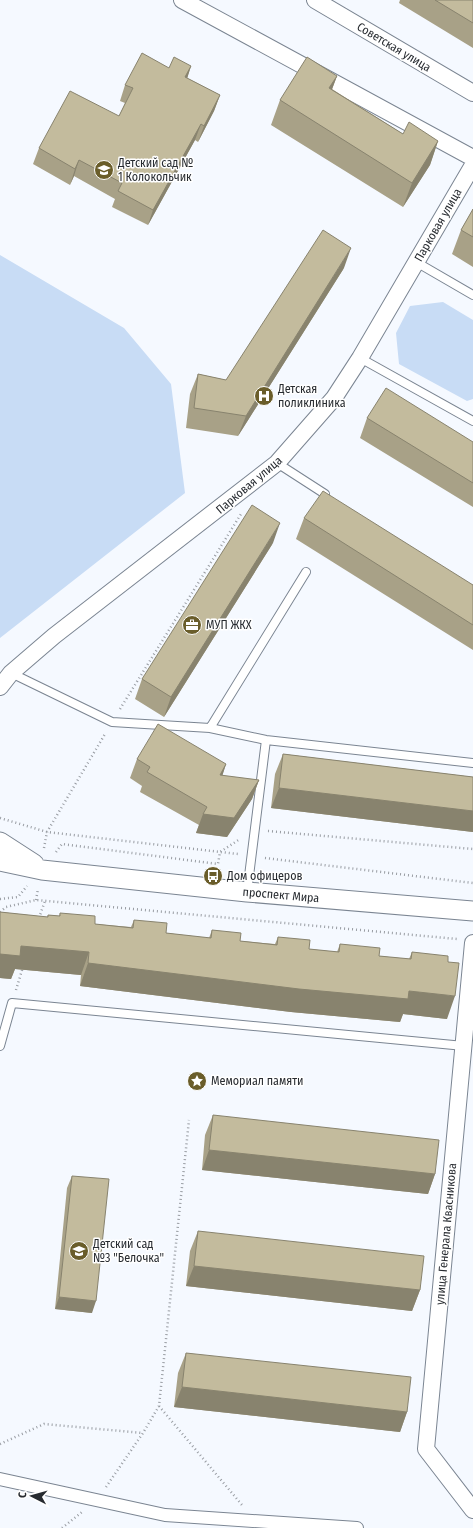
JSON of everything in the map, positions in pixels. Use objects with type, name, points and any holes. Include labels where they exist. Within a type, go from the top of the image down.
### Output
[{"type":"street","points":[[182,0],[473,158]]},
{"type":"street","name":"Советская улица","points":[[315,0],[473,93]]},
{"type":"street","name":"Парковая улица","points":[[0,687],[11,674],[54,636],[240,494],[277,463],[334,398],[360,358],[473,165]]},
{"type":"street","name":"проспект Мира","points":[[0,842],[42,870]]},
{"type":"street","name":"проспект Мира","points":[[0,861],[42,870],[247,892],[473,911]]},
{"type":"street","name":"улица Генерала Квасникова","points":[[469,941],[464,1046],[426,1449],[473,1510]]},
{"type":"street","points":[[0,1479],[166,1516],[357,1528]]},
{"type":"lane","points":[[416,262],[473,295]]},
{"type":"lane","points":[[360,358],[473,421]]},
{"type":"lane","points":[[277,463],[325,494]]},
{"type":"lane","points":[[210,728],[306,572]]},
{"type":"lane","points":[[11,674],[112,722],[210,728],[266,740],[473,763]]},
{"type":"lane","points":[[247,892],[266,740]]},
{"type":"lane","points":[[0,1046],[12,1003],[464,1046]]},
{"type":"path","points":[[36,900],[42,870],[46,832],[112,722],[247,506],[240,494]]},
{"type":"path","points":[[0,818],[46,832],[473,883]]},
{"type":"path","points":[[0,899],[18,897],[42,870],[62,844],[218,864],[220,852],[254,830],[473,849]]},
{"type":"path","points":[[0,912],[6,907],[36,900],[469,941]]},
{"type":"path","points":[[38,923],[45,901]]},
{"type":"path","points":[[12,1003],[26,960]]},
{"type":"path","points":[[96,1500],[144,1433],[158,1406],[190,1120]]},
{"type":"path","points":[[158,1406],[256,1521]]},
{"type":"path","points":[[0,1444],[44,1424],[144,1433]]},
{"type":"shaded area","points":[[0,255],[124,328],[171,384],[185,493],[0,638]]},
{"type":"shaded area","points":[[443,302],[473,320],[473,399],[467,401],[399,364],[396,333],[410,306]]},
{"type":"building","points":[[435,0],[473,0],[473,23]]},
{"type":"building","points":[[142,53],[169,68],[174,57],[191,66],[185,77],[220,95],[204,126],[201,124],[153,210],[118,191],[122,183],[79,160],[75,169],[39,148],[70,91],[119,116],[133,88],[125,85]]},
{"type":"building","points":[[307,57],[337,76],[329,88],[403,134],[409,122],[438,141],[412,183],[280,100]]},
{"type":"building","points":[[473,209],[473,237],[461,230]]},
{"type":"building","points":[[323,230],[351,248],[246,416],[194,408],[198,374],[226,380]]},
{"type":"building","points":[[386,388],[473,442],[473,483],[367,418]]},
{"type":"building","points":[[323,491],[473,585],[473,625],[304,518]]},
{"type":"building","points":[[252,505],[280,523],[171,697],[142,679]]},
{"type":"building","points":[[158,724],[226,764],[220,775],[259,780],[234,818],[203,814],[207,807],[147,772],[150,767],[137,759]]},
{"type":"building","points":[[283,754],[473,777],[473,811],[279,788]]},
{"type":"building","points":[[0,912],[48,917],[48,915],[60,916],[60,913],[95,916],[95,924],[133,928],[134,920],[167,923],[166,933],[211,938],[212,930],[241,933],[240,941],[277,945],[278,937],[310,940],[309,949],[339,952],[340,944],[380,948],[379,956],[411,959],[412,952],[448,956],[448,962],[459,963],[455,996],[409,991],[408,999],[299,989],[88,963],[89,952],[21,946],[20,956],[0,954]]},
{"type":"building","points":[[213,1115],[439,1140],[435,1174],[209,1150]]},
{"type":"building","name":"Детский сад №3 \"Белочка\"","points":[[72,1176],[109,1179],[96,1301],[59,1297]]},
{"type":"building","points":[[198,1231],[424,1256],[420,1290],[194,1266]]},
{"type":"building","points":[[186,1353],[411,1377],[407,1412],[182,1387]]},
{"type":"place","name":"Детский сад № 1 Колокольчик","points":[[104,170]]},
{"type":"place","name":"Детская поликлиника","points":[[264,396]]},
{"type":"place","name":"МУП ЖКХ","points":[[192,625]]},
{"type":"place","name":"Дом офицеров","points":[[213,876]]},
{"type":"place","name":"Мемориал памяти","points":[[197,1081]]},
{"type":"place","name":"Детский сад №3 \"Белочка\"","points":[[79,1251]]}]
